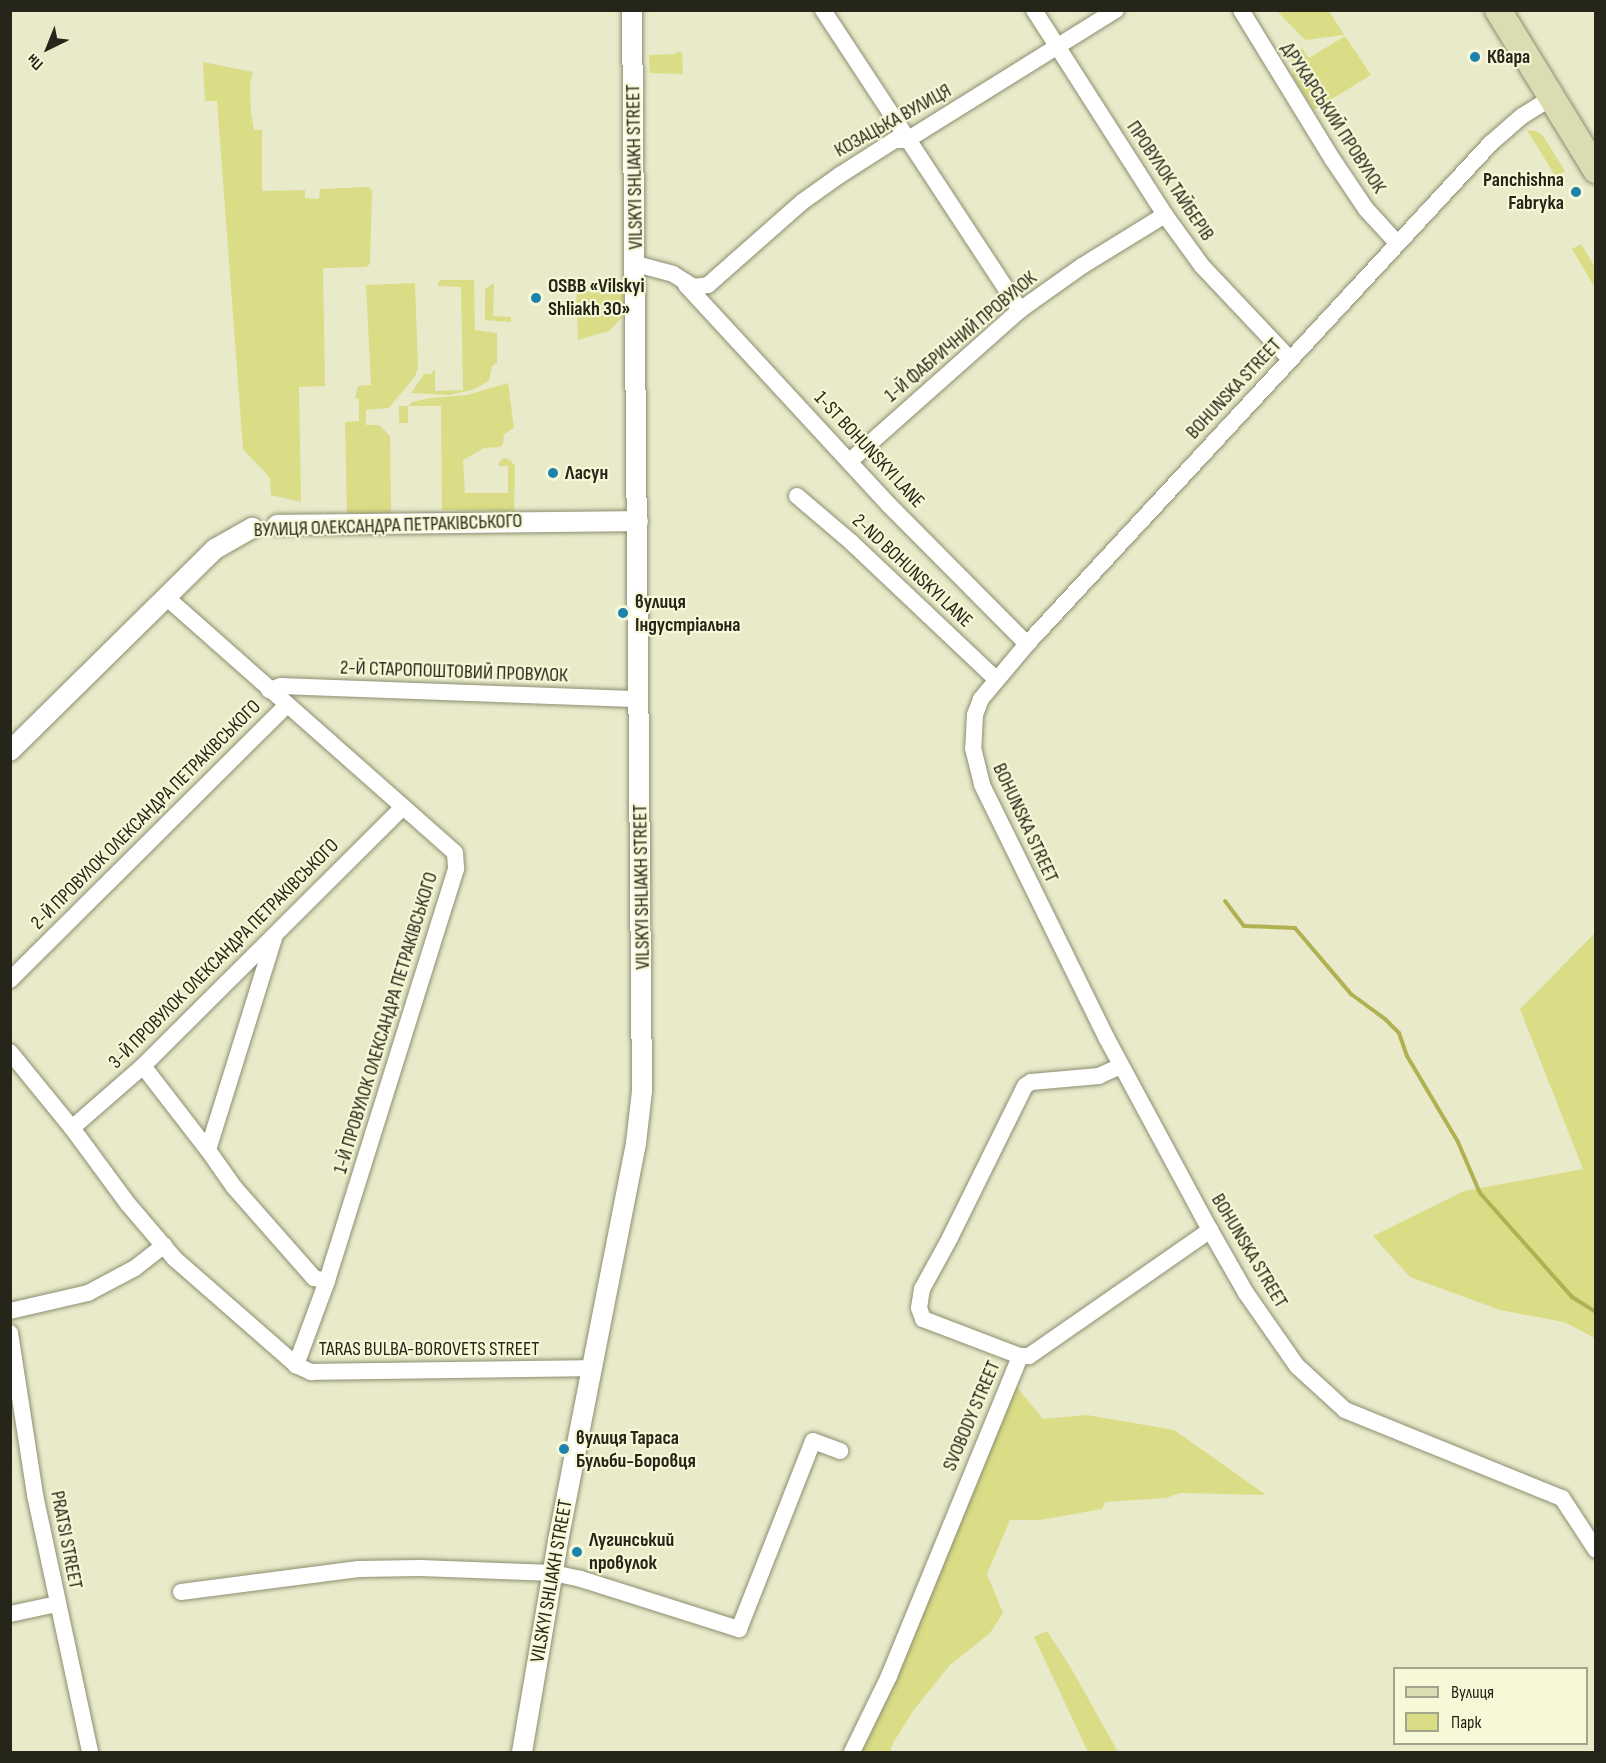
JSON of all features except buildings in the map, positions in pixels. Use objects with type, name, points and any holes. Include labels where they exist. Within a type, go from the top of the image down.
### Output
[{"type":"main road","points":[[1498,10],[1596,170]]},
{"type":"street","name":"VILSKYI SHLIAKH STREET","points":[[522,1752],[553,1573],[636,1143],[642,1091],[633,10]]},
{"type":"street","points":[[823,10],[1020,310]]},
{"type":"street","name":"ПРОВУЛОК ТАЙБЕРІВ","points":[[1034,10],[1165,215],[1207,271],[1290,359]]},
{"type":"street","name":"КОЗАЦЬКА ВУЛИЦЯ","points":[[636,264],[673,274],[694,287],[708,285],[816,191],[895,140],[907,140],[1116,10]]},
{"type":"street","name":"ДРУКАРСЬКИЙ ПРОВУЛОК","points":[[1241,10],[1333,160],[1366,209],[1397,243]]},
{"type":"street","name":"BOHUNSKA STREET","points":[[1551,98],[1522,116],[1491,143],[1027,644],[981,699],[975,715],[973,748],[982,785],[1121,1065],[1246,1293],[1297,1366],[1345,1410],[1562,1498],[1596,1550]]},
{"type":"street","name":"1-Й ФАБРИЧНИЙ ПРОВУЛОК","points":[[851,460],[1020,310],[1082,266],[1165,215]]},
{"type":"street","name":"1-ST BOHUNSKYI LANE","points":[[683,282],[851,460],[889,505],[1027,644]]},
{"type":"street","name":"2-ND BOHUNSKYI LANE","points":[[797,496],[851,542],[996,679]]},
{"type":"street","name":"ВУЛИЦЯ ОЛЕКСАНДРА ПЕТРАКІВСЬКОГО","points":[[10,751],[215,549],[240,532],[277,525],[638,521]]},
{"type":"street","name":"1-Й ПРОВУЛОК ОЛЕКСАНДРА ПЕТРАКІВСЬКОГО","points":[[166,597],[286,706],[455,853],[456,869],[327,1281],[296,1365]]},
{"type":"street","name":"2-Й СТАРОПОШТОВИЙ ПРОВУЛОК","points":[[269,690],[281,686],[639,699]]},
{"type":"street","name":"2-Й ПРОВУЛОК ОЛЕКСАНДРА ПЕТРАКІВСЬКОГО","points":[[10,980],[286,706]]},
{"type":"street","name":"3-Й ПРОВУЛОК ОЛЕКСАНДРА ПЕТРАКІВСЬКОГО","points":[[72,1128],[143,1066],[403,807]]},
{"type":"street","points":[[208,1150],[275,934]]},
{"type":"street","name":"TARAS BULBA-BOROVETS STREET","points":[[10,1052],[72,1128],[128,1204],[175,1259],[296,1365],[311,1372],[593,1368]]},
{"type":"street","name":"SVOBODY STREET","points":[[852,1752],[889,1676],[1020,1356],[923,1319],[919,1308],[922,1289],[960,1220],[1025,1086],[1031,1082],[1099,1076],[1121,1065]]},
{"type":"street","points":[[143,1066],[234,1186],[314,1278],[327,1281]]},
{"type":"street","points":[[1020,1356],[1029,1356],[1210,1230]]},
{"type":"street","points":[[10,1311],[88,1293],[135,1268],[164,1245]]},
{"type":"street","name":"PRATSI STREET","points":[[10,1333],[35,1495],[90,1752]]},
{"type":"street","points":[[181,1592],[359,1569],[420,1568],[553,1573],[581,1579],[739,1629],[813,1441],[840,1451]]},
{"type":"street","points":[[10,1614],[57,1604]]},
{"type":"green space","points":[[1277,11],[1329,11],[1344,35],[1305,40]]},
{"type":"green space","points":[[1345,36],[1371,75],[1314,110],[1292,75],[1295,67],[1289,56],[1302,48],[1309,58]]},
{"type":"green space","points":[[682,52],[683,74],[650,73],[649,55]]},
{"type":"green space","points":[[203,62],[253,72],[250,84],[251,112],[254,130],[262,130],[262,191],[305,190],[305,198],[319,199],[320,189],[369,187],[372,191],[370,264],[366,267],[323,268],[325,386],[299,387],[301,502],[271,495],[270,478],[243,449],[217,101],[205,101]]},
{"type":"green space","points":[[1527,130],[1536,131],[1543,136],[1565,171],[1556,177]]},
{"type":"green space","points":[[1581,244],[1595,267],[1595,288],[1572,249]]},
{"type":"green space","points":[[440,280],[474,280],[475,330],[497,333],[497,363],[492,366],[489,381],[472,390],[449,395],[411,393],[424,374],[431,374],[433,371],[435,371],[435,391],[463,390],[461,287],[437,286]]},
{"type":"green space","points":[[607,280],[620,281],[623,284],[624,315],[609,331],[578,340],[576,283],[592,293]]},
{"type":"green space","points":[[415,283],[418,368],[415,376],[389,408],[366,410],[366,425],[379,425],[390,436],[391,513],[347,513],[345,422],[359,421],[359,399],[355,398],[358,386],[371,385],[366,285]]},
{"type":"green space","points":[[494,283],[493,316],[511,317],[511,322],[485,320],[485,289]]},
{"type":"green space","points":[[508,383],[514,428],[504,434],[503,444],[500,447],[484,448],[463,460],[465,493],[508,493],[508,466],[499,466],[499,462],[504,458],[510,460],[515,466],[514,511],[442,510],[441,406],[408,406],[413,402],[430,398],[467,395]]},
{"type":"green space","points":[[399,406],[408,406],[408,423],[399,423]]},
{"type":"green space","points":[[1595,933],[1595,1338],[1564,1322],[1500,1310],[1410,1277],[1373,1236],[1464,1191],[1583,1169],[1520,1009]]},
{"type":"green space","points":[[1010,1379],[1043,1419],[1087,1415],[1174,1430],[1266,1495],[1180,1493],[1166,1498],[1105,1502],[1102,1509],[1040,1520],[1010,1520],[987,1574],[1003,1613],[990,1633],[949,1666],[913,1711],[890,1752],[852,1752]]},
{"type":"green space","points":[[1047,1631],[1071,1668],[1118,1752],[1088,1752],[1034,1637]]},
{"type":"waterway","points":[[1225,901],[1244,926],[1295,928],[1351,994],[1385,1019],[1399,1033],[1407,1056],[1458,1142],[1480,1193],[1572,1297],[1596,1312]]},
{"type":"place","name":"Квара","points":[[1475,57]]},
{"type":"place","name":"Panchishna Fabryka","points":[[1576,192]]},
{"type":"place","name":"OSBB «Vilskyi Shliakh 30»","points":[[536,298]]},
{"type":"place","name":"Ласун","points":[[553,473]]},
{"type":"place","name":"вулиця Індустріальна","points":[[623,613]]},
{"type":"place","name":"вулиця Тараса Бульби-Боровця","points":[[564,1449]]},
{"type":"place","name":"Лугинський провулок","points":[[577,1552]]}]
